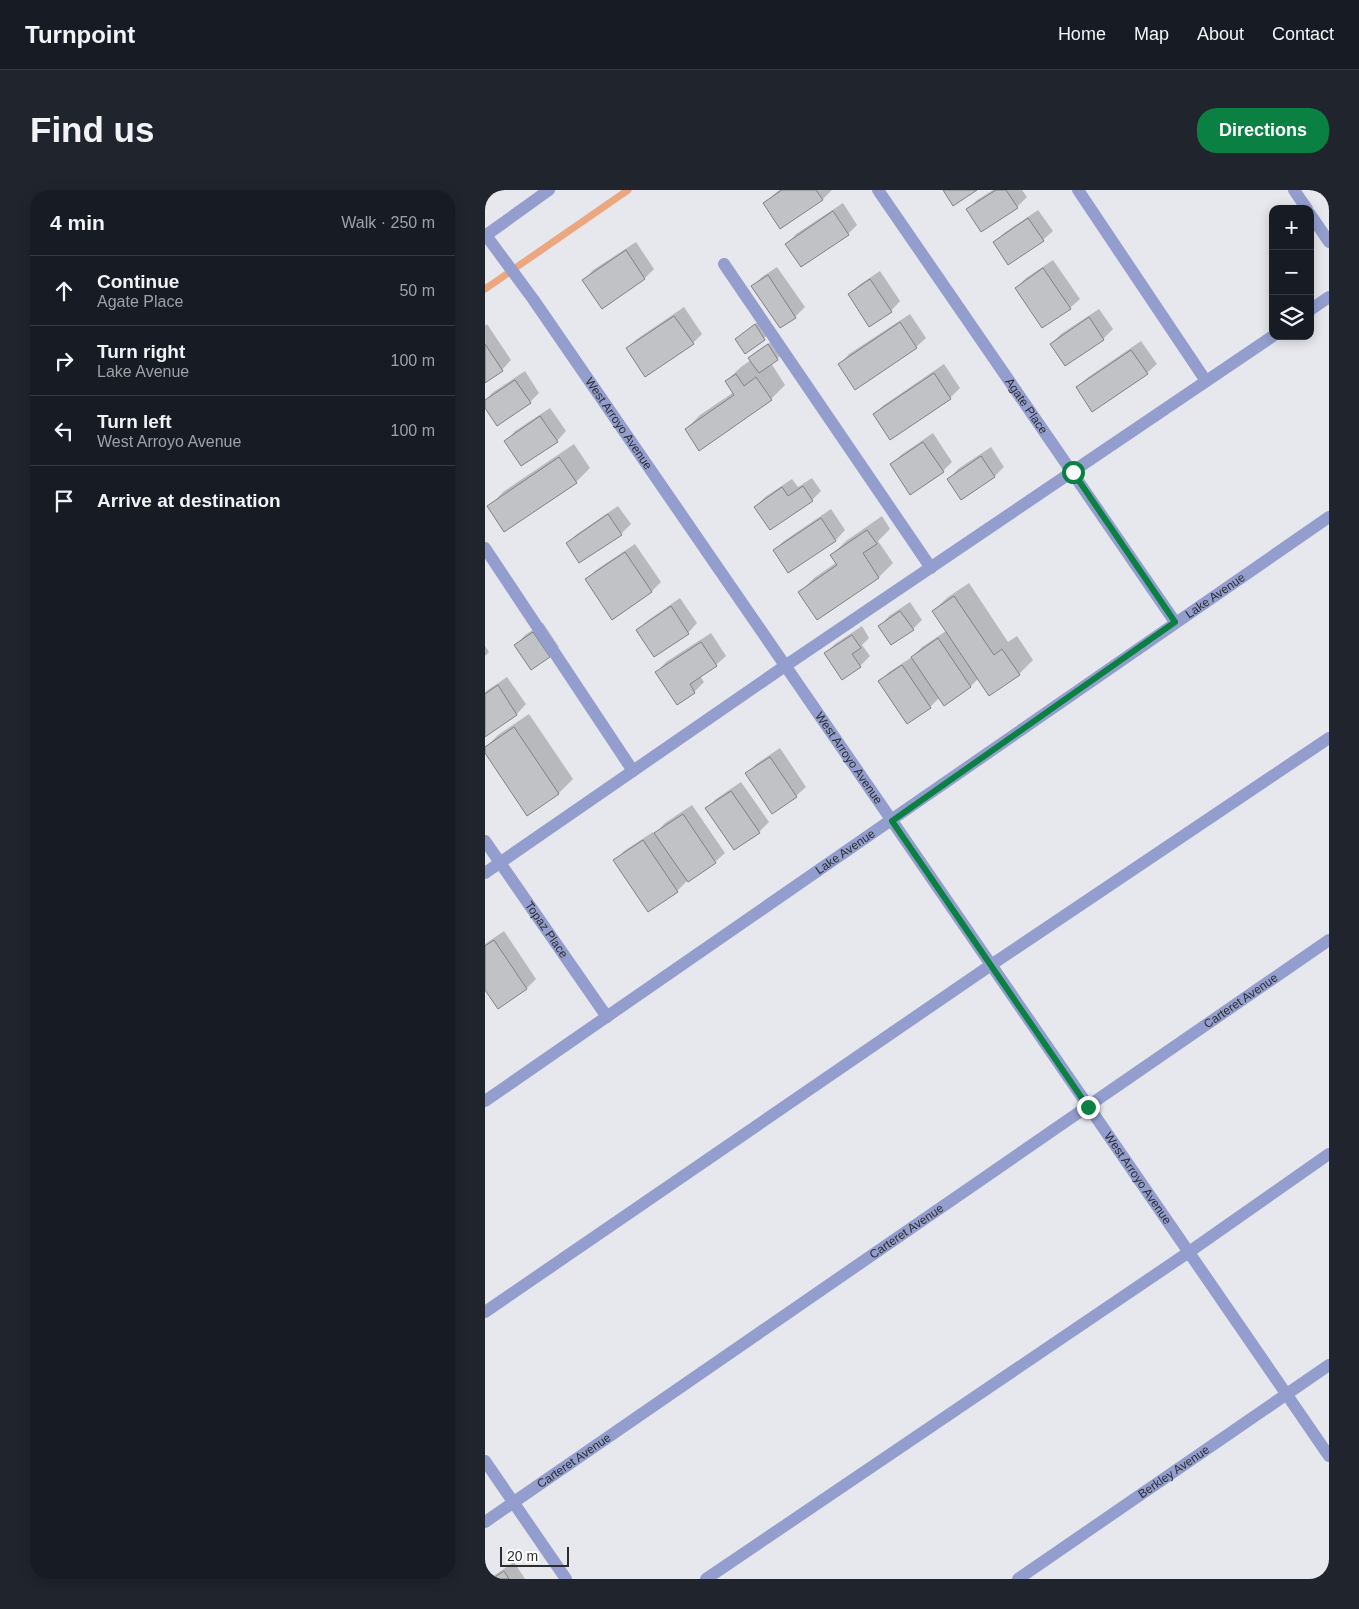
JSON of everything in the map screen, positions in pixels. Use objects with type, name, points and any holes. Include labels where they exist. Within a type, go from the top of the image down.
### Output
[{"type":"street","points":[[485,235],[549,190]]},
{"type":"street","name":"Agate Place","points":[[878,190],[1175,622]]},
{"type":"street","points":[[1078,190],[1206,381]]},
{"type":"street","points":[[1294,190],[1304,205]]},
{"type":"street","points":[[1314,220],[1329,242]]},
{"type":"street","name":"West Arroyo Avenue","points":[[485,235],[533,299],[1329,1456]]},
{"type":"street","points":[[724,264],[931,568]]},
{"type":"street","points":[[1314,307],[1329,298]]},
{"type":"street","points":[[485,873],[785,666],[1269,339]]},
{"type":"street","name":"Lake Avenue","points":[[485,1101],[1329,517]]},
{"type":"street","points":[[485,548],[633,771]]},
{"type":"street","points":[[485,1312],[991,965],[1329,738]]},
{"type":"street","name":"Topaz Place","points":[[485,841],[607,1017]]},
{"type":"street","name":"Carteret Avenue","points":[[485,1522],[1329,940]]},
{"type":"street","points":[[706,1579],[1189,1252],[1329,1154]]},
{"type":"street","name":"Berkley Avenue","points":[[1017,1579],[1329,1365]]},
{"type":"street","points":[[485,1461],[566,1579]]},
{"type":"building","points":[[782,190],[816,190],[823,200],[780,229],[763,203]]},
{"type":"building","points":[[943,190],[977,190],[953,206]]},
{"type":"building","points":[[996,190],[1006,190],[1018,208],[981,232],[966,209]]},
{"type":"building","points":[[833,211],[849,235],[801,267],[785,244]]},
{"type":"building","points":[[1028,218],[1044,241],[1008,265],[993,242]]},
{"type":"building","points":[[626,250],[645,279],[602,309],[582,280]]},
{"type":"building","points":[[1043,268],[1071,309],[1042,328],[1015,288]]},
{"type":"building","points":[[768,275],[796,318],[780,328],[751,286]]},
{"type":"building","points":[[870,279],[892,312],[869,327],[848,294]]},
{"type":"building","points":[[674,316],[694,344],[645,377],[626,348]]},
{"type":"building","points":[[1089,317],[1104,340],[1065,366],[1050,344]]},
{"type":"building","points":[[900,322],[917,348],[855,390],[838,364]]},
{"type":"building","points":[[755,324],[765,340],[745,354],[735,339]]},
{"type":"building","points":[[485,344],[503,371],[485,383]]},
{"type":"building","points":[[768,344],[778,360],[759,373],[748,358]]},
{"type":"building","points":[[1131,350],[1148,374],[1092,412],[1076,387]]},
{"type":"building","points":[[934,373],[951,399],[890,440],[873,414]]},
{"type":"building","points":[[736,374],[744,386],[756,377],[772,400],[699,451],[685,429],[734,395],[725,381]]},
{"type":"building","points":[[515,380],[531,403],[497,426],[485,408],[485,400]]},
{"type":"building","points":[[540,416],[558,442],[521,466],[504,441]]},
{"type":"building","points":[[923,442],[944,472],[910,495],[890,464]]},
{"type":"building","points":[[981,456],[995,477],[961,500],[947,479]]},
{"type":"building","points":[[559,457],[577,483],[504,532],[487,506]]},
{"type":"building","points":[[803,486],[813,501],[770,530],[754,507],[782,487],[788,496]]},
{"type":"building","points":[[608,514],[622,535],[579,563],[566,543]]},
{"type":"building","points":[[821,518],[836,541],[788,573],[773,550]]},
{"type":"building","points":[[867,530],[877,544],[863,553],[879,578],[817,620],[798,592],[837,565],[830,555]]},
{"type":"building","points":[[625,552],[652,592],[612,620],[585,579]]},
{"type":"building","points":[[954,596],[994,655],[1002,649],[1020,675],[989,696],[932,611]]},
{"type":"building","points":[[671,606],[689,634],[654,657],[636,630]]},
{"type":"building","points":[[900,611],[914,630],[891,645],[878,626]]},
{"type":"building","points":[[533,632],[550,657],[531,670],[514,645]]},
{"type":"building","points":[[852,635],[861,648],[852,654],[861,667],[842,680],[824,653]]},
{"type":"building","points":[[938,638],[971,687],[944,706],[911,657]]},
{"type":"building","points":[[701,642],[717,666],[690,684],[695,693],[677,705],[655,672]]},
{"type":"building","points":[[902,665],[931,708],[907,724],[878,681]]},
{"type":"building","points":[[498,685],[517,715],[485,737],[485,694]]},
{"type":"building","points":[[514,727],[559,794],[527,816],[485,753],[485,747]]},
{"type":"building","points":[[770,757],[797,797],[772,814],[745,773]]},
{"type":"building","points":[[731,791],[760,833],[734,850],[705,808]]},
{"type":"building","points":[[683,814],[716,863],[688,882],[654,833]]},
{"type":"building","points":[[643,840],[678,892],[648,912],[613,860]]},
{"type":"building","points":[[494,940],[527,989],[498,1009],[485,990],[485,946]]},
{"type":"building","points":[[504,1571],[509,1579],[492,1579]]},
{"type":"waterway","points":[[485,289],[628,190]]},
{"type":"route","points":[[1073,472],[1175,622],[892,821],[1088,1107]]}]
